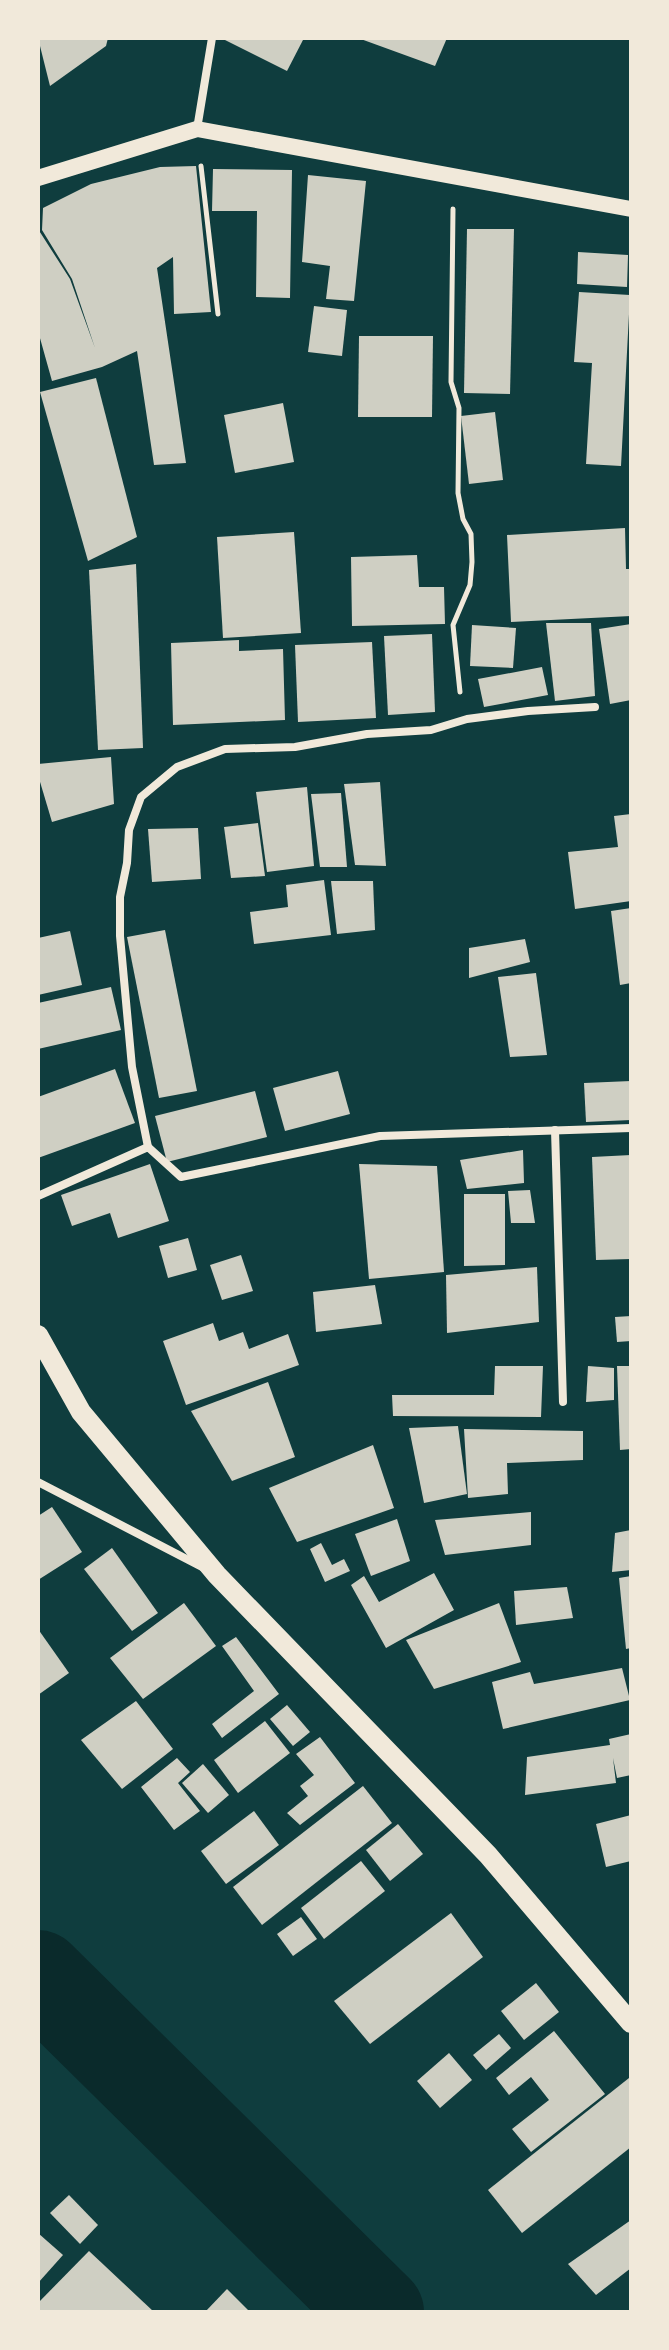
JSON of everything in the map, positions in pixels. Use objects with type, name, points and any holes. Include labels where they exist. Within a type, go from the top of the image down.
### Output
[{"type":"main road","points":[[38,178],[197,129],[631,209]]},
{"type":"main road","points":[[38,1335],[81,1412],[217,1575],[488,1855],[631,2023]]},
{"type":"street","points":[[197,129],[212,38]]},
{"type":"street","points":[[595,707],[467,719],[431,730],[367,734],[295,747],[225,749],[177,767],[141,797],[129,830],[127,863],[120,897],[120,936],[132,1067],[148,1147],[181,1177],[380,1136],[631,1128]]},
{"type":"street","points":[[555,1130],[563,1402]]},
{"type":"street","points":[[38,1196],[148,1147]]},
{"type":"street","points":[[38,1482],[217,1575]]},
{"type":"path","points":[[197,129],[218,314]]},
{"type":"path","points":[[453,176],[451,382],[459,408],[458,493],[463,519],[471,534],[472,562],[470,585],[453,625],[457,674],[467,719]]},
{"type":"building","points":[[38,38],[108,38],[106,46],[50,86]]},
{"type":"building","points":[[221,38],[304,38],[287,71]]},
{"type":"building","points":[[358,38],[447,38],[435,66]]},
{"type":"building","points":[[196,166],[211,312],[174,314],[173,257],[157,268],[186,463],[154,465],[137,351],[102,367],[52,381],[38,331],[38,229],[70,279],[95,348],[72,279],[42,230],[43,208],[91,184],[160,167]]},
{"type":"building","points":[[213,169],[292,170],[290,298],[256,297],[257,211],[212,211]]},
{"type":"building","points":[[308,175],[366,181],[354,301],[326,299],[330,266],[302,262]]},
{"type":"building","points":[[467,229],[514,229],[510,394],[464,393]]},
{"type":"building","points":[[578,252],[628,255],[627,287],[577,284]]},
{"type":"building","points":[[579,292],[630,295],[621,466],[586,464],[592,363],[574,362]]},
{"type":"building","points":[[314,306],[347,310],[342,356],[308,352]]},
{"type":"building","points":[[359,336],[433,336],[432,417],[358,417]]},
{"type":"building","points":[[96,378],[137,537],[88,561],[40,392]]},
{"type":"building","points":[[283,403],[294,462],[235,473],[224,415]]},
{"type":"building","points":[[495,412],[503,480],[469,484],[461,416]]},
{"type":"building","points":[[625,528],[626,569],[631,569],[631,616],[511,622],[507,535]]},
{"type":"building","points":[[294,532],[301,633],[223,638],[217,537]]},
{"type":"building","points":[[417,555],[419,587],[444,587],[445,624],[352,626],[351,557]]},
{"type":"building","points":[[136,564],[143,748],[98,750],[89,570]]},
{"type":"building","points":[[546,623],[591,623],[595,696],[555,701]]},
{"type":"building","points":[[631,624],[631,700],[610,704],[599,629]]},
{"type":"building","points":[[472,625],[516,628],[513,668],[470,666]]},
{"type":"building","points":[[432,634],[435,712],[388,715],[384,636]]},
{"type":"building","points":[[239,640],[239,651],[283,649],[285,720],[173,725],[171,643]]},
{"type":"building","points":[[372,642],[376,718],[298,722],[295,645]]},
{"type":"building","points":[[542,667],[548,695],[484,707],[478,679]]},
{"type":"building","points":[[111,757],[114,804],[52,822],[38,775],[38,764]]},
{"type":"building","points":[[380,782],[386,866],[355,865],[344,784]]},
{"type":"building","points":[[307,787],[314,866],[267,872],[256,792]]},
{"type":"building","points":[[341,793],[347,867],[320,867],[311,794]]},
{"type":"building","points":[[631,814],[631,901],[575,909],[568,852],[618,847],[614,816]]},
{"type":"building","points":[[258,823],[265,876],[231,878],[224,827]]},
{"type":"building","points":[[198,828],[201,879],[152,882],[148,829]]},
{"type":"building","points":[[324,880],[331,935],[254,944],[250,912],[288,907],[286,885]]},
{"type":"building","points":[[331,881],[373,881],[375,930],[337,934]]},
{"type":"building","points":[[631,908],[631,983],[620,985],[611,911]]},
{"type":"building","points":[[165,930],[197,1091],[159,1098],[127,937]]},
{"type":"building","points":[[70,931],[82,985],[38,995],[38,938]]},
{"type":"building","points":[[525,939],[530,962],[469,978],[469,948]]},
{"type":"building","points":[[536,973],[547,1055],[510,1057],[498,977]]},
{"type":"building","points":[[111,987],[121,1030],[38,1049],[38,1003]]},
{"type":"building","points":[[115,1069],[135,1123],[38,1158],[38,1097]]},
{"type":"building","points":[[338,1071],[350,1114],[285,1131],[273,1088]]},
{"type":"building","points":[[631,1081],[631,1120],[586,1122],[584,1083]]},
{"type":"building","points":[[255,1091],[267,1137],[167,1162],[155,1116]]},
{"type":"building","points":[[523,1150],[524,1183],[467,1189],[460,1160]]},
{"type":"building","points":[[631,1155],[631,1259],[596,1260],[592,1157]]},
{"type":"building","points":[[150,1164],[169,1221],[118,1238],[110,1213],[72,1226],[61,1195]]},
{"type":"building","points":[[359,1164],[437,1166],[444,1272],[369,1279]]},
{"type":"building","points":[[530,1190],[535,1223],[511,1223],[508,1191]]},
{"type":"building","points":[[464,1194],[505,1194],[505,1265],[464,1266]]},
{"type":"building","points":[[188,1238],[197,1270],[168,1278],[159,1246]]},
{"type":"building","points":[[241,1255],[253,1291],[222,1300],[210,1265]]},
{"type":"building","points":[[537,1267],[539,1322],[447,1333],[446,1275]]},
{"type":"building","points":[[375,1285],[382,1324],[316,1332],[313,1292]]},
{"type":"building","points":[[631,1316],[631,1341],[617,1342],[615,1317]]},
{"type":"building","points":[[213,1323],[219,1341],[243,1332],[249,1349],[288,1334],[299,1365],[186,1405],[163,1341]]},
{"type":"building","points":[[495,1366],[543,1366],[541,1417],[393,1416],[392,1395],[494,1395]]},
{"type":"building","points":[[588,1366],[614,1368],[614,1400],[586,1402]]},
{"type":"building","points":[[617,1366],[631,1366],[631,1449],[620,1450]]},
{"type":"building","points":[[268,1382],[295,1457],[232,1481],[191,1411]]},
{"type":"building","points":[[458,1426],[467,1494],[424,1503],[409,1428]]},
{"type":"building","points":[[464,1429],[583,1431],[583,1460],[507,1463],[508,1494],[468,1498]]},
{"type":"building","points":[[373,1445],[394,1508],[297,1542],[269,1488]]},
{"type":"building","points":[[52,1507],[82,1552],[38,1580],[38,1516]]},
{"type":"building","points":[[531,1512],[531,1545],[445,1555],[435,1520]]},
{"type":"building","points":[[397,1519],[410,1561],[371,1576],[355,1534]]},
{"type":"building","points":[[631,1530],[631,1570],[612,1572],[615,1533]]},
{"type":"building","points":[[321,1543],[332,1565],[344,1559],[350,1571],[325,1582],[310,1549]]},
{"type":"building","points":[[112,1548],[158,1613],[132,1631],[84,1569]]},
{"type":"building","points":[[434,1573],[454,1610],[386,1648],[351,1585],[364,1576],[379,1602]]},
{"type":"building","points":[[631,1576],[631,1648],[626,1649],[619,1578]]},
{"type":"building","points":[[567,1587],[573,1618],[516,1625],[514,1591]]},
{"type":"building","points":[[184,1603],[216,1646],[143,1699],[110,1658]]},
{"type":"building","points":[[499,1603],[521,1662],[434,1689],[406,1640]]},
{"type":"building","points":[[38,1629],[69,1673],[38,1695]]},
{"type":"building","points":[[236,1637],[279,1694],[222,1738],[212,1724],[254,1691],[222,1646]]},
{"type":"building","points":[[622,1668],[630,1700],[503,1729],[492,1682],[530,1672],[534,1684]]},
{"type":"building","points":[[136,1701],[173,1749],[122,1789],[81,1740]]},
{"type":"building","points":[[287,1705],[310,1732],[293,1746],[270,1719]]},
{"type":"building","points":[[265,1721],[290,1753],[238,1793],[214,1760]]},
{"type":"building","points":[[631,1734],[631,1775],[617,1778],[613,1758],[616,1783],[525,1795],[527,1757],[610,1745],[609,1739]]},
{"type":"building","points":[[320,1737],[355,1783],[300,1825],[287,1813],[308,1796],[300,1786],[314,1775],[296,1754]]},
{"type":"building","points":[[177,1758],[190,1772],[178,1783],[200,1811],[174,1830],[141,1787]]},
{"type":"building","points":[[203,1764],[229,1795],[208,1813],[182,1783]]},
{"type":"building","points":[[363,1786],[392,1823],[262,1925],[233,1887]]},
{"type":"building","points":[[254,1811],[279,1845],[226,1884],[201,1851]]},
{"type":"building","points":[[631,1815],[631,1861],[606,1867],[596,1824]]},
{"type":"building","points":[[398,1824],[423,1854],[390,1881],[366,1850]]},
{"type":"building","points":[[361,1861],[385,1891],[324,1939],[301,1908]]},
{"type":"building","points":[[451,1913],[483,1957],[370,2044],[334,2001]]},
{"type":"building","points":[[301,1917],[317,1939],[293,1956],[277,1934]]},
{"type":"building","points":[[536,1983],[559,2012],[524,2040],[501,2011]]},
{"type":"building","points":[[554,2031],[605,2094],[531,2152],[512,2129],[549,2100],[531,2077],[509,2095],[496,2078]]},
{"type":"building","points":[[499,2034],[511,2048],[486,2070],[473,2055]]},
{"type":"building","points":[[449,2053],[472,2080],[440,2108],[417,2081]]},
{"type":"building","points":[[629,2078],[631,2147],[522,2233],[488,2190]]},
{"type":"building","points":[[69,2195],[98,2225],[80,2244],[50,2213]]},
{"type":"building","points":[[631,2220],[631,2268],[596,2295],[568,2264]]},
{"type":"building","points":[[38,2233],[63,2255],[38,2283]]},
{"type":"building","points":[[89,2251],[154,2312],[38,2312],[38,2303]]},
{"type":"building","points":[[227,2289],[250,2312],[205,2312]]},
{"type":"waterway","points":[[38,1976],[378,2312]]}]
